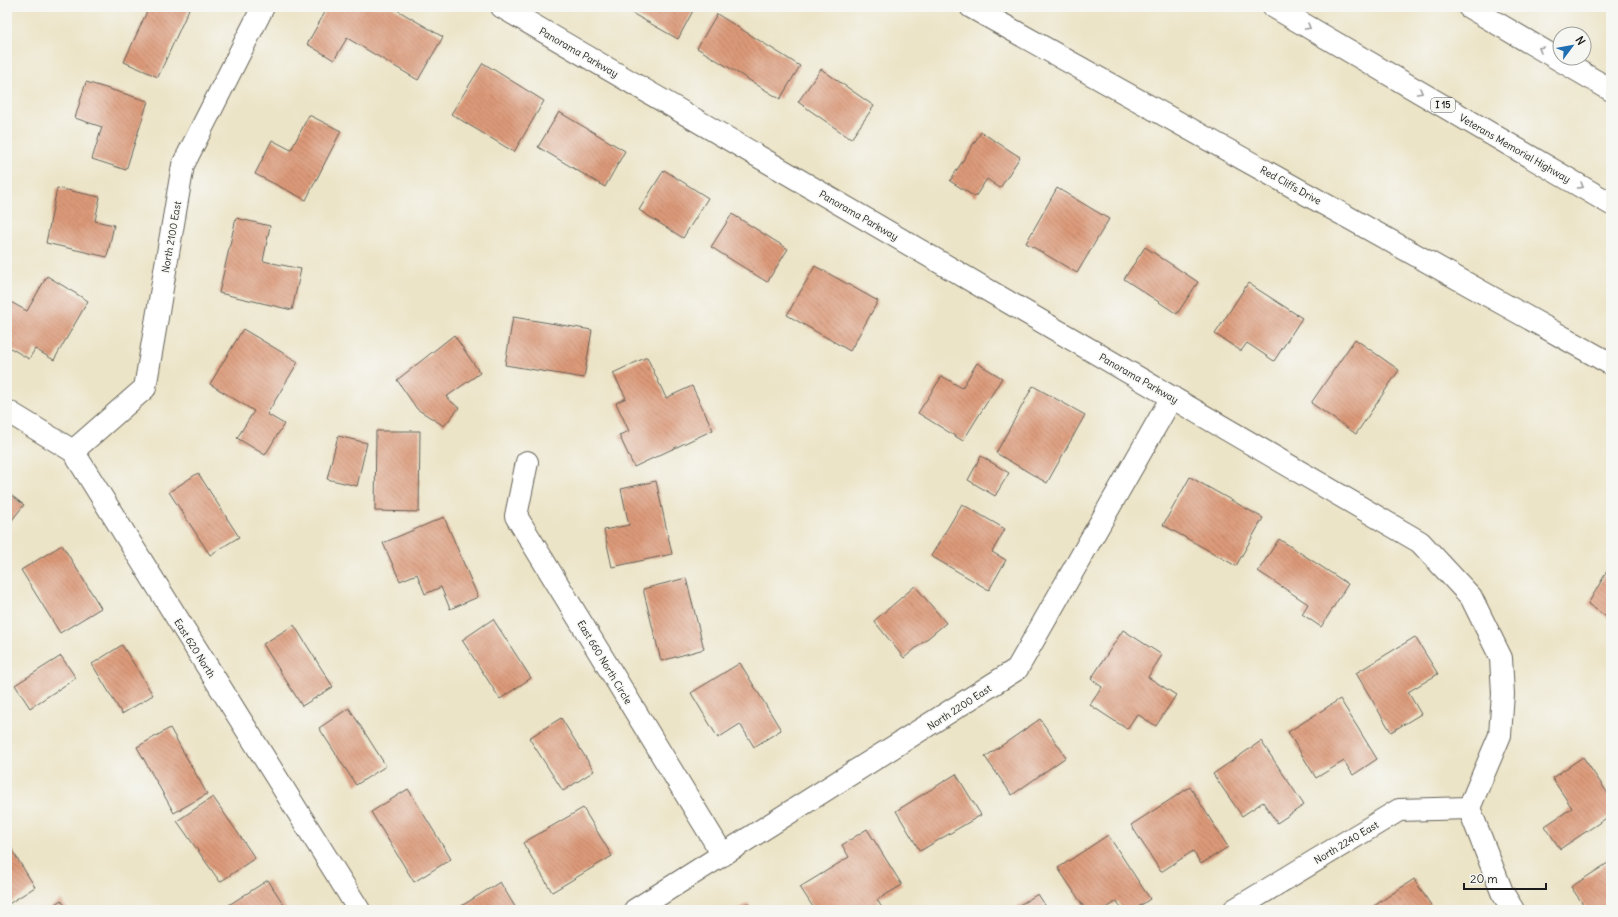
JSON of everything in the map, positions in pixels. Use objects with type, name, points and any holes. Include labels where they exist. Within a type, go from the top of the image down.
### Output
[{"type":"main road","name":"North 2100 East","points":[[73,451],[145,388],[183,165],[263,7]]},
{"type":"main road","name":"Panorama Parkway","points":[[502,7],[1420,542],[1471,597],[1501,658],[1503,694],[1500,735],[1469,808]]},
{"type":"main road","name":"Red Cliffs Drive","points":[[971,7],[1611,364]]},
{"type":"main road","name":"Veterans Memorial Highway","points":[[1274,7],[1611,204]]},
{"type":"main road","points":[[1469,7],[1611,90]]},
{"type":"main road","name":"North 2200 East","points":[[635,910],[1017,669],[1172,397]]},
{"type":"main road","name":"East 620 North","points":[[7,411],[73,451],[359,910]]},
{"type":"main road","name":"East 660 North Circle","points":[[527,462],[516,516],[723,855]]},
{"type":"main road","points":[[1469,808],[1502,892],[1513,910]]},
{"type":"main road","name":"North 2240 East","points":[[1234,910],[1399,810],[1469,808]]},
{"type":"building","points":[[149,7],[185,7],[189,9],[158,77],[124,62]]},
{"type":"building","points":[[328,7],[392,7],[443,37],[418,80],[347,38],[334,60],[307,44]]},
{"type":"building","points":[[621,7],[695,7],[678,39]]},
{"type":"building","points":[[717,14],[800,66],[780,99],[697,48]]},
{"type":"building","points":[[483,63],[544,101],[514,152],[451,114]]},
{"type":"building","points":[[821,69],[874,106],[851,139],[798,102]]},
{"type":"building","points":[[86,82],[148,101],[126,170],[92,159],[102,127],[75,118]]},
{"type":"building","points":[[559,112],[625,151],[605,187],[538,147]]},
{"type":"building","points":[[309,115],[341,131],[306,200],[255,174],[272,140],[291,150]]},
{"type":"building","points":[[981,132],[1020,157],[1000,188],[987,179],[975,197],[950,181]]},
{"type":"building","points":[[664,170],[708,198],[683,238],[639,210]]},
{"type":"building","points":[[57,188],[100,197],[95,221],[114,225],[107,257],[46,243]]},
{"type":"building","points":[[1057,188],[1109,219],[1077,273],[1026,243]]},
{"type":"building","points":[[732,214],[788,249],[767,282],[711,247]]},
{"type":"building","points":[[236,218],[270,226],[263,261],[301,269],[292,310],[219,293]]},
{"type":"building","points":[[1145,247],[1198,282],[1177,314],[1124,279]]},
{"type":"building","points":[[815,266],[878,301],[850,351],[787,315]]},
{"type":"building","points":[[47,276],[88,301],[54,360],[35,349],[29,359],[7,346],[7,300],[27,311]]},
{"type":"building","points":[[1248,283],[1302,318],[1274,361],[1247,343],[1241,351],[1215,334]]},
{"type":"building","points":[[513,317],[592,330],[584,378],[505,365]]},
{"type":"building","points":[[243,329],[298,362],[267,414],[284,424],[265,455],[237,438],[254,411],[210,384]]},
{"type":"building","points":[[454,335],[480,373],[446,397],[459,408],[444,426],[417,409],[397,380]]},
{"type":"building","points":[[1355,339],[1399,370],[1356,434],[1311,403]]},
{"type":"building","points":[[647,357],[666,398],[692,386],[713,430],[634,467],[619,435],[629,431],[616,403],[626,398],[613,373]]},
{"type":"building","points":[[977,363],[1002,378],[963,441],[918,413],[942,376],[962,388]]},
{"type":"building","points":[[1033,386],[1085,415],[1047,483],[996,453]]},
{"type":"building","points":[[376,431],[420,431],[419,512],[375,511]]},
{"type":"building","points":[[338,436],[367,443],[357,486],[327,479]]},
{"type":"building","points":[[981,456],[1009,473],[995,496],[968,480]]},
{"type":"building","points":[[198,473],[239,537],[210,555],[169,492]]},
{"type":"building","points":[[1190,477],[1263,518],[1236,566],[1163,525]]},
{"type":"building","points":[[656,481],[672,554],[612,567],[604,530],[629,525],[621,489]]},
{"type":"building","points":[[7,492],[24,505],[7,526]]},
{"type":"building","points":[[962,504],[1005,529],[992,552],[1006,560],[989,590],[931,556]]},
{"type":"building","points":[[444,517],[478,597],[450,609],[441,587],[425,594],[417,574],[400,581],[383,543]]},
{"type":"building","points":[[1279,539],[1348,584],[1321,627],[1302,614],[1308,604],[1258,571]]},
{"type":"building","points":[[62,545],[101,608],[60,633],[21,570]]},
{"type":"building","points":[[1611,564],[1611,620],[1588,604]]},
{"type":"building","points":[[686,578],[704,649],[661,661],[643,589]]},
{"type":"building","points":[[915,586],[946,623],[904,658],[874,621]]},
{"type":"building","points":[[493,619],[531,678],[500,699],[462,640]]},
{"type":"building","points":[[294,625],[333,687],[302,706],[263,644]]},
{"type":"building","points":[[1123,630],[1162,655],[1148,677],[1176,695],[1156,726],[1137,714],[1127,729],[1090,705],[1102,687],[1091,679]]},
{"type":"building","points":[[1415,637],[1438,674],[1408,692],[1421,714],[1391,732],[1356,673]]},
{"type":"building","points":[[122,645],[153,695],[122,714],[92,664]]},
{"type":"building","points":[[61,656],[76,678],[30,708],[15,685]]},
{"type":"building","points":[[740,663],[781,730],[754,747],[740,724],[718,738],[691,693]]},
{"type":"building","points":[[1340,699],[1377,759],[1353,775],[1344,761],[1316,778],[1288,732]]},
{"type":"building","points":[[349,708],[386,766],[356,785],[319,728]]},
{"type":"building","points":[[561,718],[594,771],[563,791],[529,738]]},
{"type":"building","points":[[1040,719],[1066,757],[1012,795],[985,757]]},
{"type":"building","points":[[170,728],[207,794],[174,813],[137,747]]},
{"type":"building","points":[[1261,741],[1304,805],[1277,823],[1263,802],[1242,816],[1213,774]]},
{"type":"building","points":[[1583,757],[1611,798],[1611,815],[1560,849],[1545,826],[1572,808],[1552,778]]},
{"type":"building","points":[[956,774],[981,815],[920,851],[896,811]]},
{"type":"building","points":[[1190,787],[1228,847],[1201,864],[1193,851],[1161,872],[1131,825]]},
{"type":"building","points":[[408,789],[451,859],[414,882],[371,812]]},
{"type":"building","points":[[213,797],[255,858],[220,882],[177,821]]},
{"type":"building","points":[[583,808],[612,856],[552,892],[523,843]]},
{"type":"building","points":[[867,829],[902,885],[877,900],[883,909],[881,910],[815,910],[800,887],[849,857],[842,845]]},
{"type":"building","points":[[1108,835],[1150,899],[1134,910],[1122,910],[1117,901],[1104,910],[1086,910],[1058,868]]},
{"type":"building","points":[[7,842],[35,887],[7,905]]},
{"type":"building","points":[[1611,861],[1611,910],[1587,910],[1571,887]]},
{"type":"building","points":[[1414,879],[1434,910],[1368,910]]},
{"type":"building","points":[[268,880],[287,910],[225,910],[224,908]]},
{"type":"building","points":[[500,882],[517,910],[455,910]]},
{"type":"building","points":[[1038,894],[1048,910],[1011,910]]},
{"type":"building","points":[[61,900],[68,910],[46,910]]},
{"type":"building","points":[[748,903],[752,910],[736,910]]}]
